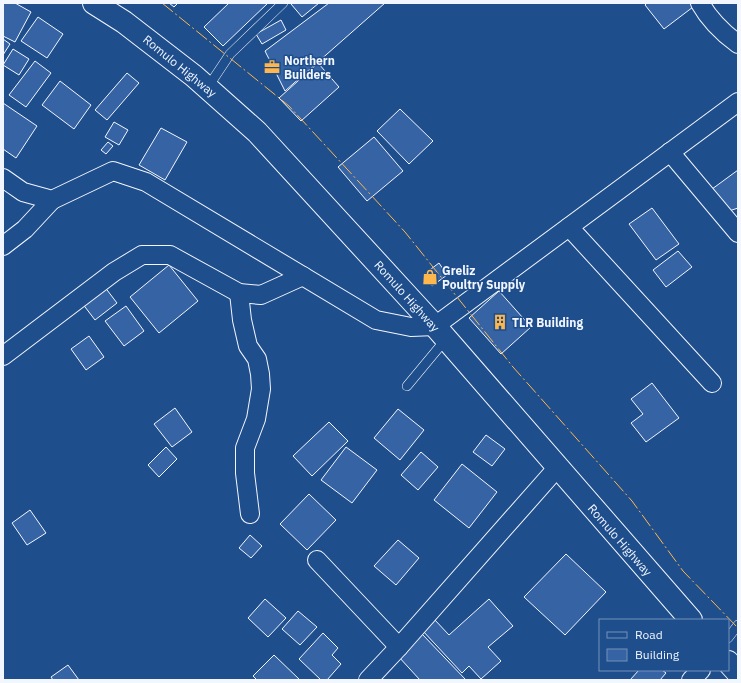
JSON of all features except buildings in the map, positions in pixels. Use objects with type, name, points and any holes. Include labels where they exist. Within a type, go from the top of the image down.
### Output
[{"type":"highway","name":"Romulo Highway","points":[[94,3],[124,22],[208,87],[258,132],[441,333],[690,619]]},
{"type":"highway","points":[[729,663],[738,673]]},
{"type":"street","points":[[700,3],[711,19],[738,44]]},
{"type":"street","points":[[3,246],[25,229],[52,200],[113,171],[146,182],[376,320],[441,333],[569,227],[738,102]]},
{"type":"street","points":[[670,152],[738,233]]},
{"type":"street","points":[[3,178],[23,192],[52,200]]},
{"type":"street","points":[[569,227],[712,383]]},
{"type":"street","points":[[3,356],[114,272],[142,255],[170,255],[239,293],[261,295],[303,276]]},
{"type":"street","points":[[239,293],[242,320],[248,346],[256,359],[260,374],[261,389],[256,418],[245,448],[245,473],[250,514]]},
{"type":"street","points":[[368,680],[400,647],[557,468]]},
{"type":"street","points":[[317,560],[400,647]]},
{"type":"street","points":[[691,680],[700,671]]},
{"type":"lane","points":[[208,87],[230,54],[283,3]]},
{"type":"lane","points":[[407,386],[441,333]]},
{"type":"lane","points":[[729,637],[738,625]]},
{"type":"power","points":[[162,3],[289,106],[405,232],[513,367],[632,501],[683,571],[738,628]]},
{"type":"place","name":"Northern Builders","points":[[272,67]]},
{"type":"place","name":"Greliz Poultry Supply","points":[[430,277]]},
{"type":"place","name":"TLR Building","points":[[500,322]]}]
